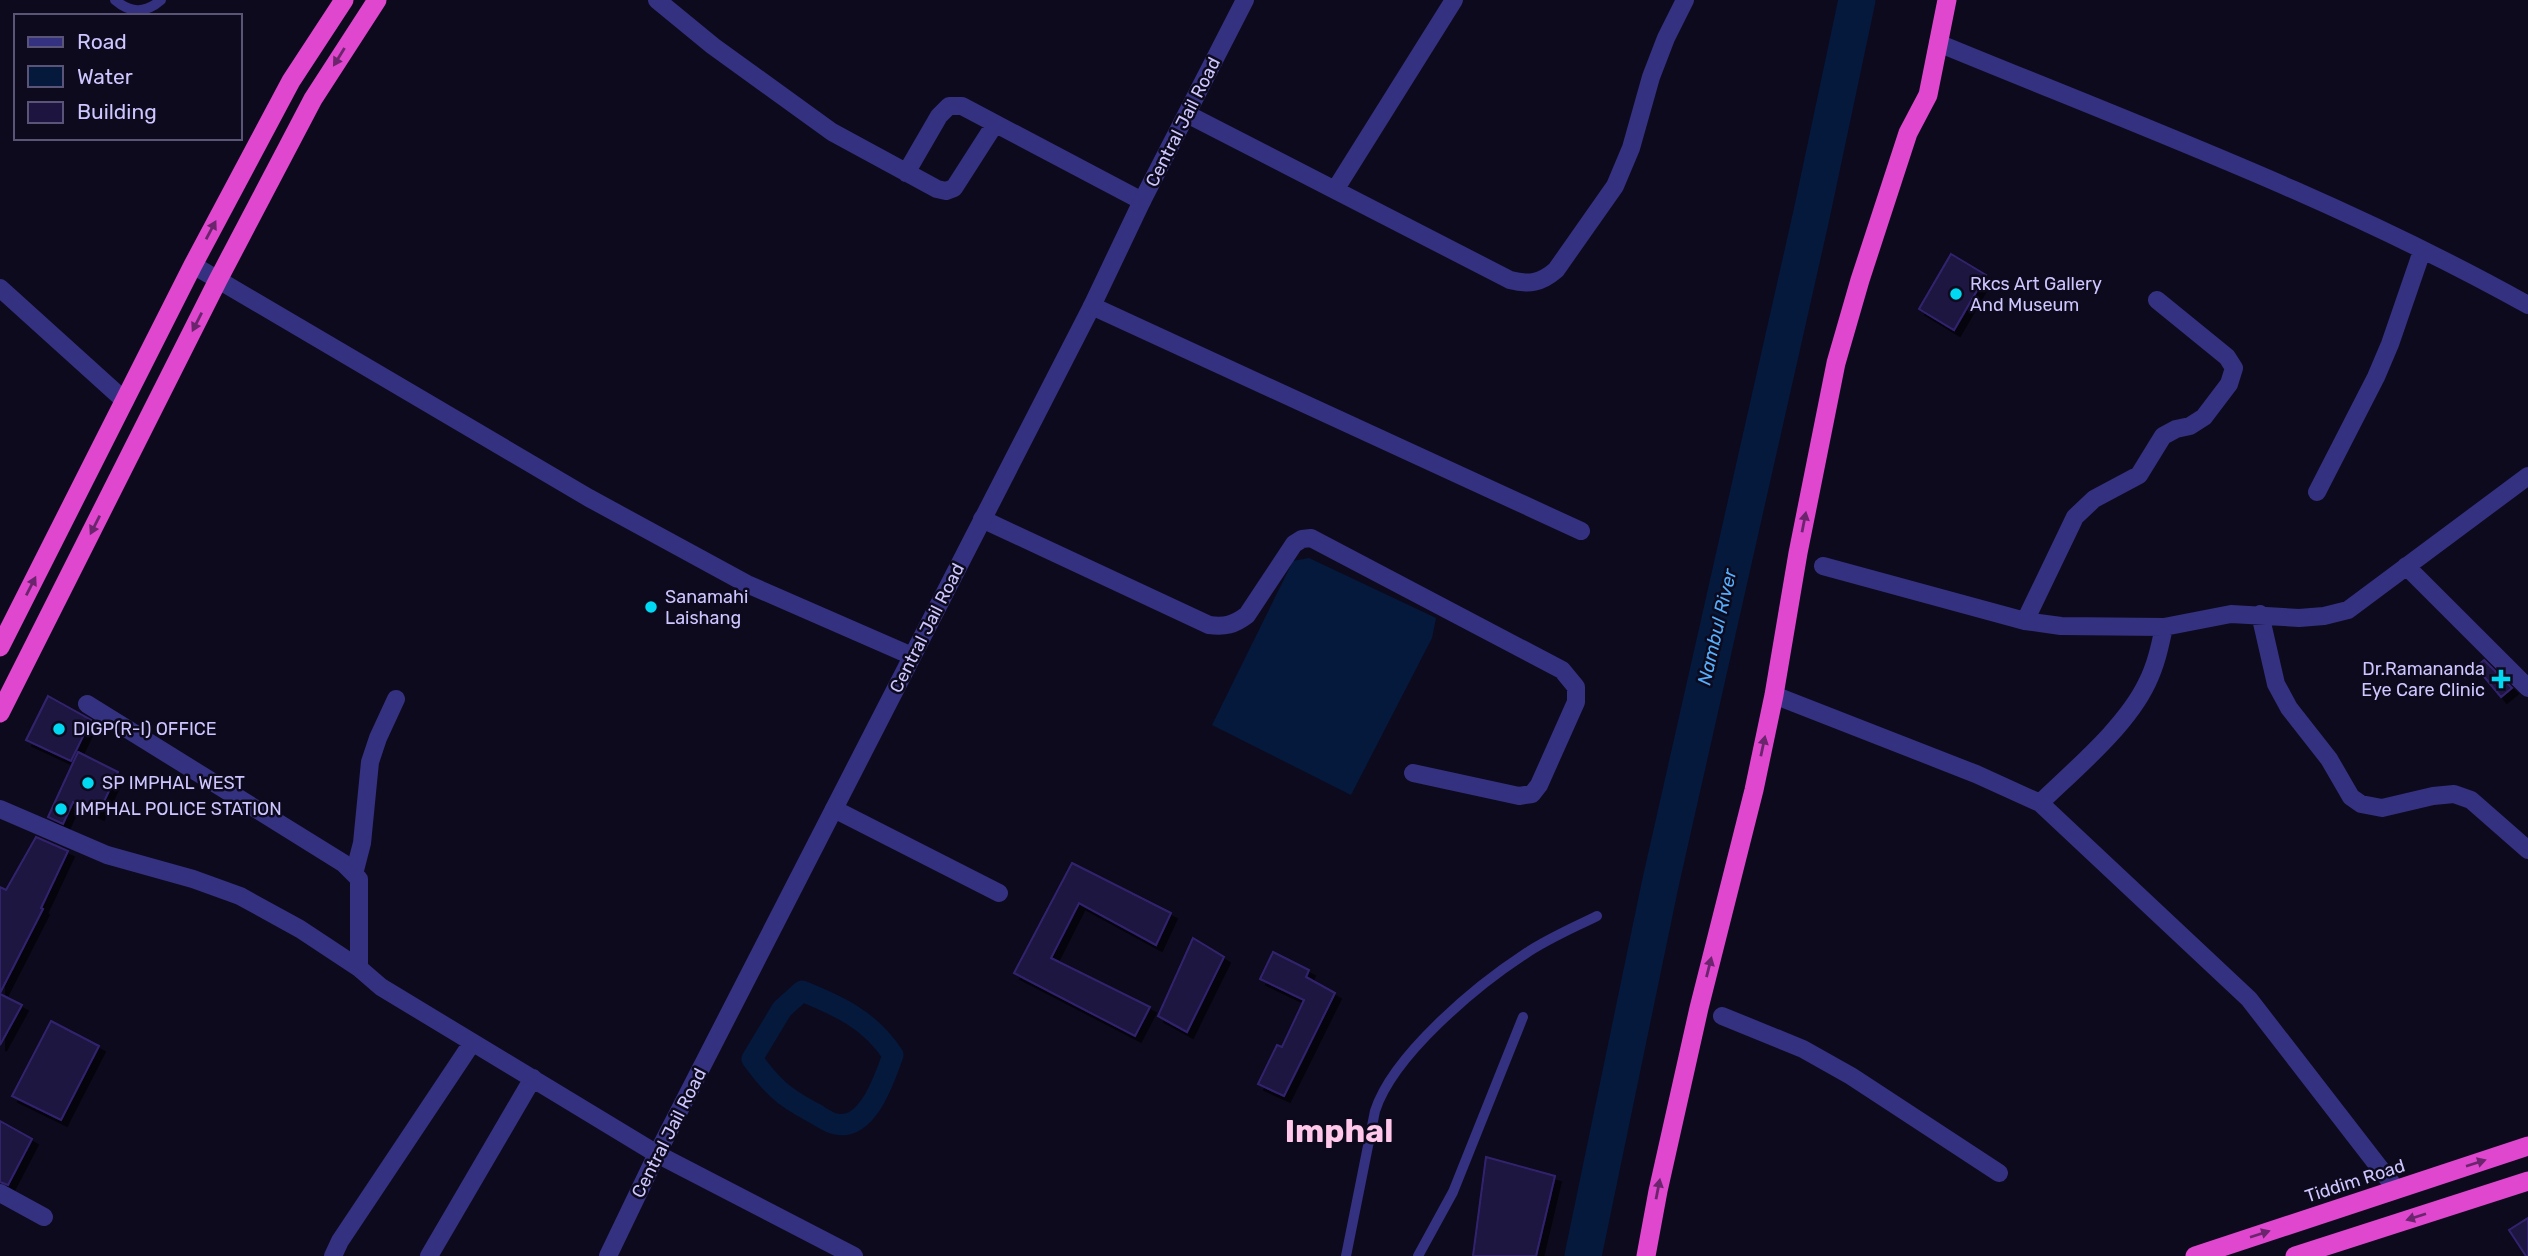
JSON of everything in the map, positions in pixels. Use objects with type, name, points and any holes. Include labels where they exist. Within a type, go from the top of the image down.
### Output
[{"type":"highway","points":[[0,647],[193,265],[291,81],[344,0]]},
{"type":"highway","points":[[0,713],[218,280],[313,99],[377,0]]},
{"type":"highway","points":[[1646,1256],[1676,1107],[1754,790],[1836,363],[1908,133],[1928,95],[1947,0]]},
{"type":"highway","name":"Tiddim Road","points":[[2196,1256],[2528,1146]]},
{"type":"highway","points":[[2295,1256],[2528,1181]]},
{"type":"street","points":[[657,0],[789,103],[832,132],[937,189],[946,191],[954,188],[995,124]]},
{"type":"street","name":"Central Jail Road","points":[[608,1256],[657,1154],[1092,306],[1142,201],[1245,0]]},
{"type":"street","points":[[1335,190],[1454,0]]},
{"type":"street","points":[[1187,114],[1510,280],[1533,283],[1545,280],[1556,270],[1615,186],[1631,148],[1651,77],[1685,0]]},
{"type":"street","points":[[1938,43],[2279,183],[2528,305]]},
{"type":"street","points":[[906,173],[939,116],[949,106],[962,106],[1142,201]]},
{"type":"street","points":[[2318,492],[2381,366],[2422,251]]},
{"type":"street","points":[[193,265],[589,498],[735,578],[912,656]]},
{"type":"street","points":[[0,288],[125,401]]},
{"type":"street","points":[[2025,621],[2076,517],[2094,499],[2138,475],[2163,436],[2190,426],[2204,416],[2229,384],[2234,368],[2227,357],[2157,300]]},
{"type":"street","points":[[1092,306],[1581,531]]},
{"type":"street","points":[[1823,566],[2025,621],[2061,626],[2164,627],[2231,614],[2324,617],[2348,610],[2528,476]]},
{"type":"street","points":[[982,519],[1209,625],[1224,627],[1237,623],[1247,615],[1294,544],[1311,538],[1562,670],[1576,687],[1576,702],[1539,785],[1532,794],[1519,796],[1413,773]]},
{"type":"street","points":[[2406,566],[2528,688]]},
{"type":"street","points":[[2260,614],[2276,684],[2288,708],[2329,759],[2351,797],[2361,804],[2382,808],[2454,794],[2471,800],[2528,850]]},
{"type":"street","points":[[2040,803],[2127,716],[2146,685],[2157,660],[2164,627]]},
{"type":"street","points":[[1774,695],[1976,774],[2040,803],[2249,999],[2396,1189]]},
{"type":"street","points":[[354,874],[362,843],[370,762],[396,699]]},
{"type":"street","points":[[87,704],[343,863],[359,879],[359,968]]},
{"type":"street","points":[[834,809],[999,893]]},
{"type":"street","points":[[0,810],[107,855],[193,878],[240,897],[300,929],[359,968],[381,987],[657,1154],[854,1256]]},
{"type":"street","points":[[1722,1016],[1803,1049],[1851,1076],[1999,1173]]},
{"type":"street","points":[[333,1256],[340,1241],[472,1043]]},
{"type":"street","points":[[429,1256],[533,1078]]},
{"type":"street","points":[[0,1193],[44,1217]]},
{"type":"lane","points":[[115,0],[125,8],[135,11],[148,9],[161,0]]},
{"type":"lane","points":[[1346,1256],[1374,1111],[1390,1079],[1458,1004],[1526,953],[1597,916]]},
{"type":"lane","points":[[1418,1256],[1453,1192],[1523,1017]]},
{"type":"water","points":[[1309,558],[1436,618],[1432,638],[1351,795],[1212,725],[1293,561]]},
{"type":"building","points":[[1951,254],[1986,275],[1954,330],[1919,309]]},
{"type":"building","points":[[2484,660],[2512,688],[2501,697],[2476,667]]},
{"type":"building","name":"DIGP(R-I) OFFICE","points":[[48,696],[91,720],[71,761],[26,740]]},
{"type":"building","name":"SP IMPHAL WEST","points":[[78,752],[118,772],[98,814],[73,802],[63,824],[48,817]]},
{"type":"building","points":[[36,837],[68,851],[41,908],[43,909],[0,993],[0,887],[6,890]]},
{"type":"building","points":[[1072,863],[1171,913],[1156,945],[1079,903],[1051,958],[1150,1007],[1135,1036],[1014,973]]},
{"type":"building","points":[[1193,938],[1224,957],[1187,1032],[1158,1016]]},
{"type":"building","points":[[1273,952],[1309,970],[1306,977],[1335,993],[1284,1096],[1258,1084],[1277,1045],[1282,1047],[1304,1000],[1260,979]]},
{"type":"building","points":[[0,994],[22,1005],[0,1045]]},
{"type":"building","points":[[51,1021],[99,1046],[61,1120],[12,1096]]},
{"type":"building","points":[[0,1121],[32,1139],[8,1185],[0,1182]]},
{"type":"building","points":[[1486,1157],[1555,1176],[1536,1256],[1473,1256]]},
{"type":"building","points":[[2528,1218],[2528,1256],[2526,1256],[2509,1230]]},
{"type":"waterway","name":"Nambul River","points":[[1583,1256],[1660,885],[1811,217],[1857,0]]},
{"type":"waterway","points":[[802,991],[829,1002],[864,1023],[893,1055],[874,1100],[866,1111],[847,1124],[830,1122],[793,1101],[772,1083],[752,1059],[782,1009],[802,991]]},
{"type":"place","name":"Rkcs Art Gallery And Museum","points":[[1956,294]]},
{"type":"place","name":"Sanamahi Laishang","points":[[651,607]]},
{"type":"place","name":"Dr.Ramananda Eye Care Clinic","points":[[2501,679]]},
{"type":"place","name":"DIGP(R-I) OFFICE","points":[[59,729]]},
{"type":"place","name":"SP IMPHAL WEST","points":[[88,783]]},
{"type":"place","name":"IMPHAL POLICE STATION","points":[[61,809]]},
{"type":"district","name":"Imphal","points":[[1339,1131]]}]
